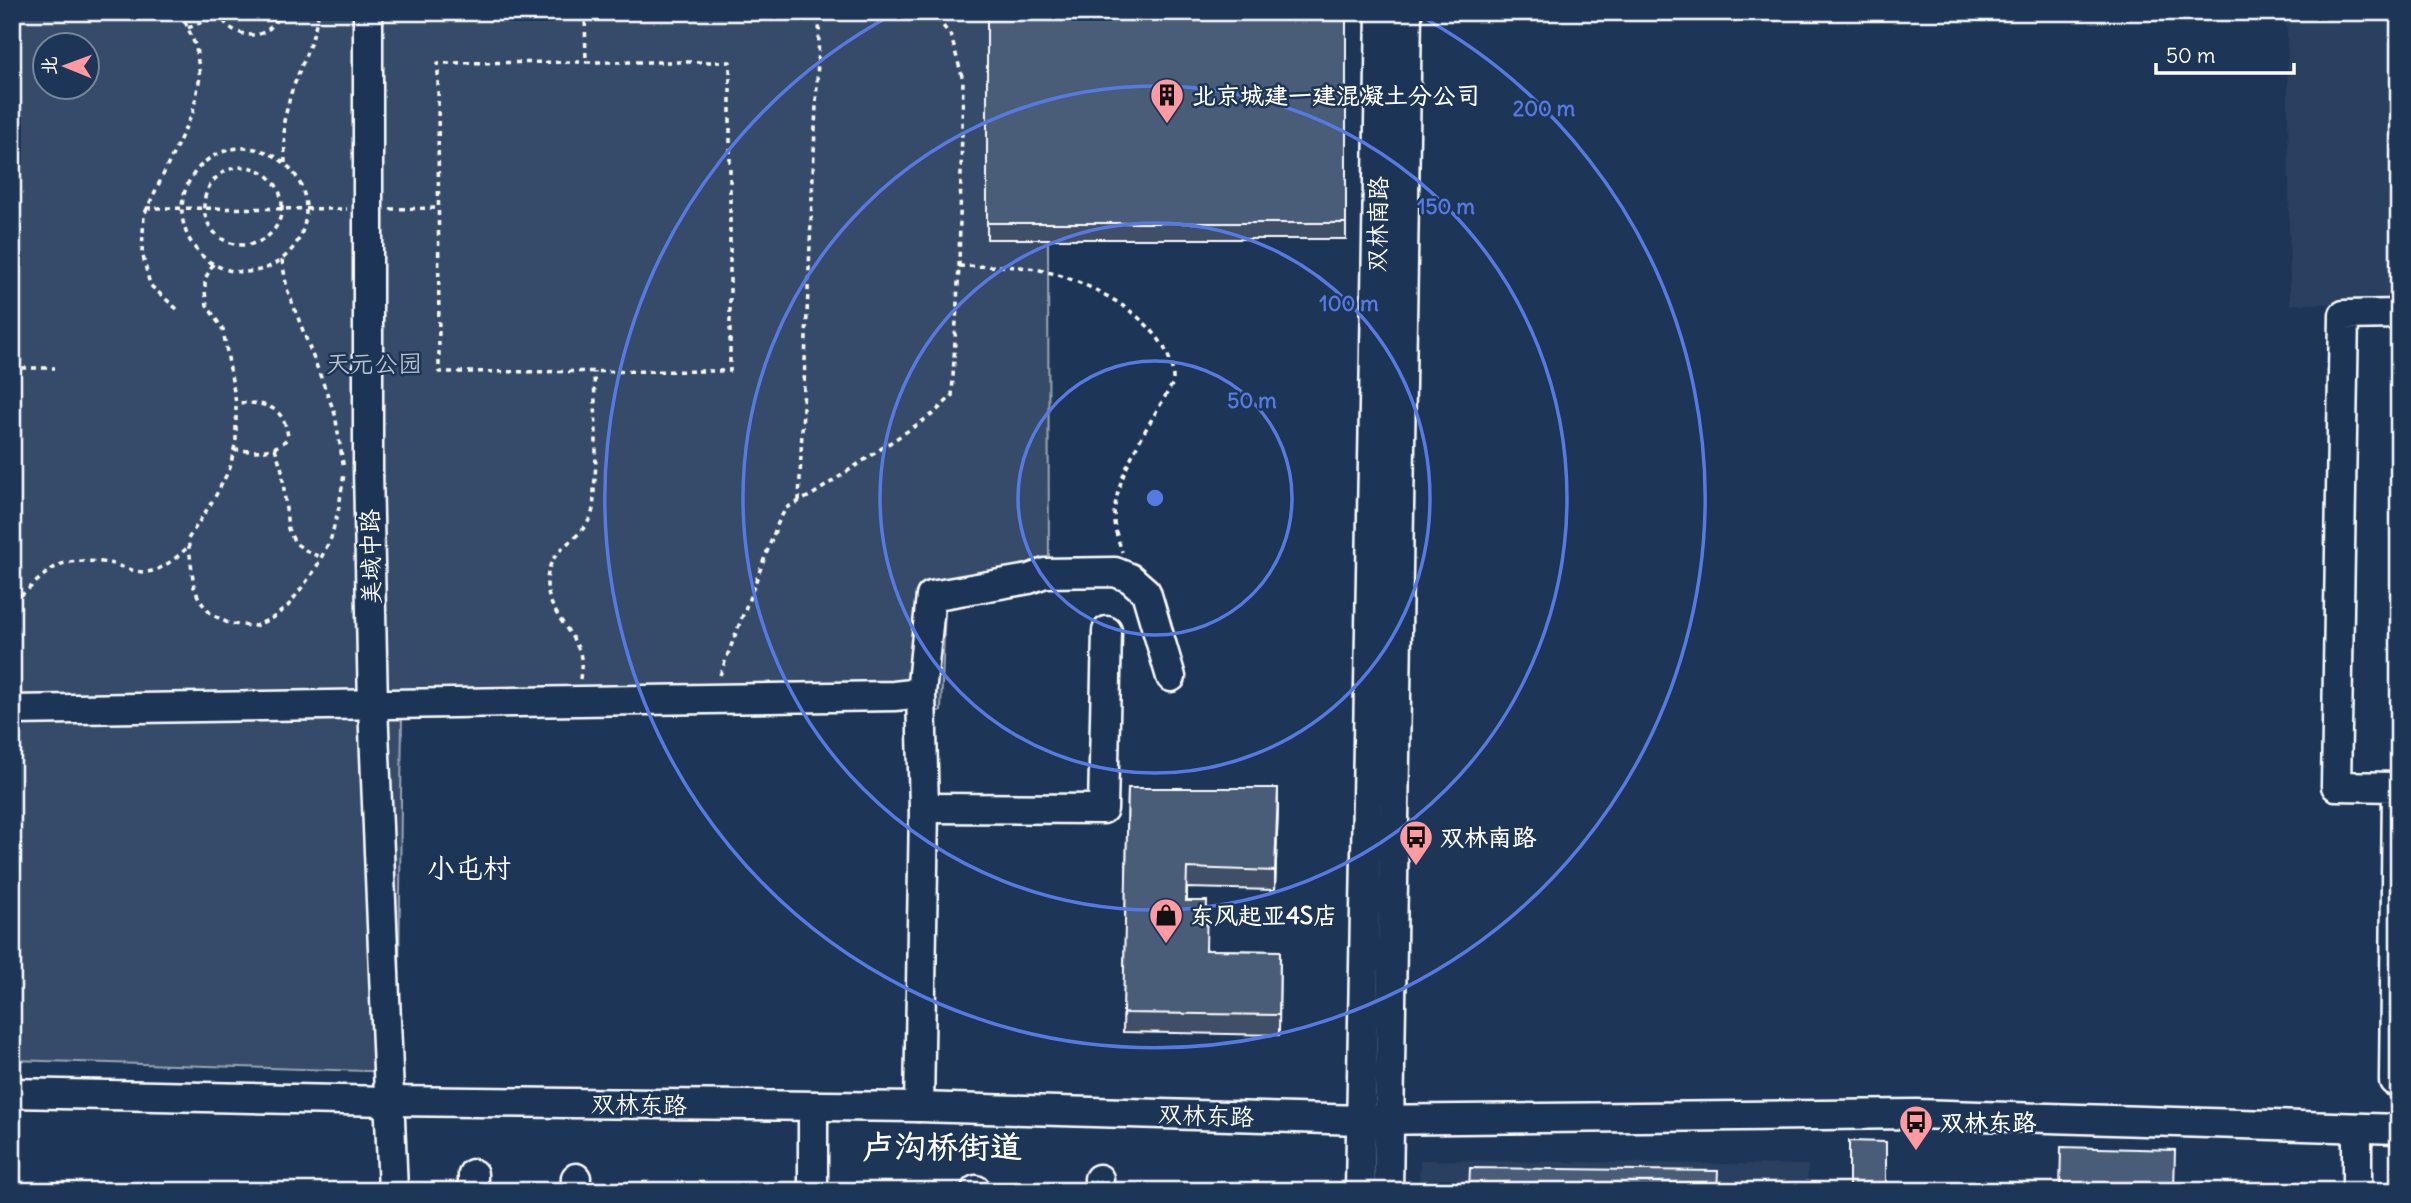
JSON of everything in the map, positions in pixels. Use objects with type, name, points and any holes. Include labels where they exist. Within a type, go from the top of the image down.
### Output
[{"type":"street","name":"美域中路","points":[[368,12],[368,210],[356,470],[373,706],[393,1191]]},
{"type":"street","name":"双林南路","points":[[1381,12],[1375,1120],[1388,1191]]},
{"type":"street","name":"双林南路","points":[[1360,1191],[1375,1120],[1407,12]]},
{"type":"street","points":[[2394,1082],[2398,787],[2336,786],[2344,314],[2399,314]]},
{"type":"street","points":[[919,1107],[924,808],[921,693],[931,596],[1029,579],[1045,573],[1115,572],[1130,578],[1146,592],[1171,677]]},
{"type":"street","points":[[924,808],[1103,809],[1107,631]]},
{"type":"street","points":[[12,710],[578,703],[894,696],[921,693]]},
{"type":"street","name":"双林东路","points":[[12,1093],[388,1101],[919,1107],[1375,1120],[1917,1114],[2399,1129]]},
{"type":"street","points":[[813,1107],[813,1191]]},
{"type":"street","points":[[2357,1129],[2357,1191]]},
{"type":"path","points":[[177,309],[150,285],[142,252],[146,208],[193,112],[200,77],[196,47],[181,12]]},
{"type":"path","points":[[188,28],[219,13],[231,30],[252,35],[272,27],[280,12]]},
{"type":"path","points":[[285,163],[286,111],[319,12]]},
{"type":"path","points":[[585,12],[586,62]]},
{"type":"path","points":[[800,501],[820,12]]},
{"type":"path","points":[[711,700],[786,508],[812,495],[933,414],[951,396],[959,266],[964,80],[951,36],[932,12]]},
{"type":"path","points":[[438,62],[586,62],[730,62],[730,371],[439,372],[438,62]]},
{"type":"path","points":[[236,148],[257,148],[285,163],[294,171],[304,191],[307,209],[303,233],[292,252],[258,272],[248,273],[238,273],[212,264],[202,257],[190,242],[183,223],[182,209],[187,184],[198,168],[215,154],[236,148]]},
{"type":"path","points":[[240,167],[253,168],[265,174],[275,183],[281,195],[279,222],[272,233],[248,246],[225,241],[215,233],[208,223],[204,209],[209,187],[217,177],[240,167]]},
{"type":"path","points":[[146,208],[439,208]]},
{"type":"path","points":[[212,264],[205,279],[207,305],[223,330],[236,403],[236,440],[230,468],[188,539],[188,547],[194,587],[200,601],[211,614],[230,624],[255,626],[274,617],[288,606],[315,570],[356,470],[287,289],[282,260]]},
{"type":"path","points":[[959,266],[1028,268],[1063,276],[1113,299],[1147,325],[1168,353],[1174,369],[1173,383],[1128,468],[1118,492],[1113,518],[1130,578]]},
{"type":"path","points":[[12,368],[55,368]]},
{"type":"path","points":[[578,703],[581,667],[579,650],[549,601],[547,584],[548,568],[554,556],[563,545],[574,538],[591,516],[596,469],[594,372]]},
{"type":"path","points":[[234,450],[264,451],[279,447],[288,438],[287,425],[274,408],[259,402],[236,403]]},
{"type":"path","points":[[275,448],[282,470],[288,530],[295,544],[321,557]]},
{"type":"path","points":[[12,601],[21,597],[50,570],[64,564],[80,561],[150,572],[170,562],[188,547]]},
{"type":"shaded area","points":[[2287,12],[2399,12],[2399,303],[2290,304]]},
{"type":"shaded area","points":[[1420,1160],[1808,1165],[1807,1191],[1419,1191]]},
{"type":"green space","name":"天元公园","points":[[12,12],[987,12],[987,238],[1048,239],[1049,587],[946,583],[941,711],[402,713],[398,1072],[12,1060]]},
{"type":"building","name":"北京城建一建混凝土分公司","points":[[987,12],[1346,12],[1346,223],[987,223]]},
{"type":"building","name":"东风起亚4S店","points":[[1128,788],[1278,788],[1275,871],[1187,868],[1186,901],[1207,901],[1206,950],[1280,951],[1279,1015],[1123,1013]]},
{"type":"building","points":[[1849,1141],[1886,1142],[1886,1191],[1849,1191]]},
{"type":"building","points":[[2061,1147],[2175,1150],[2174,1191],[2060,1191]]},
{"type":"building","points":[[1470,1168],[1718,1171],[1717,1191],[1469,1191]]},
{"type":"place","name":"北京城建一建混凝土分公司","points":[[1167,125]]},
{"type":"place","name":"双林南路","points":[[1416,867]]},
{"type":"place","name":"东风起亚4S店","points":[[1166,945]]},
{"type":"place","name":"双林东路","points":[[1916,1152]]},
{"type":"district","name":"小屯村","points":[[469,868]]},
{"type":"district","name":"卢沟桥街道","points":[[942,1146]]}]
